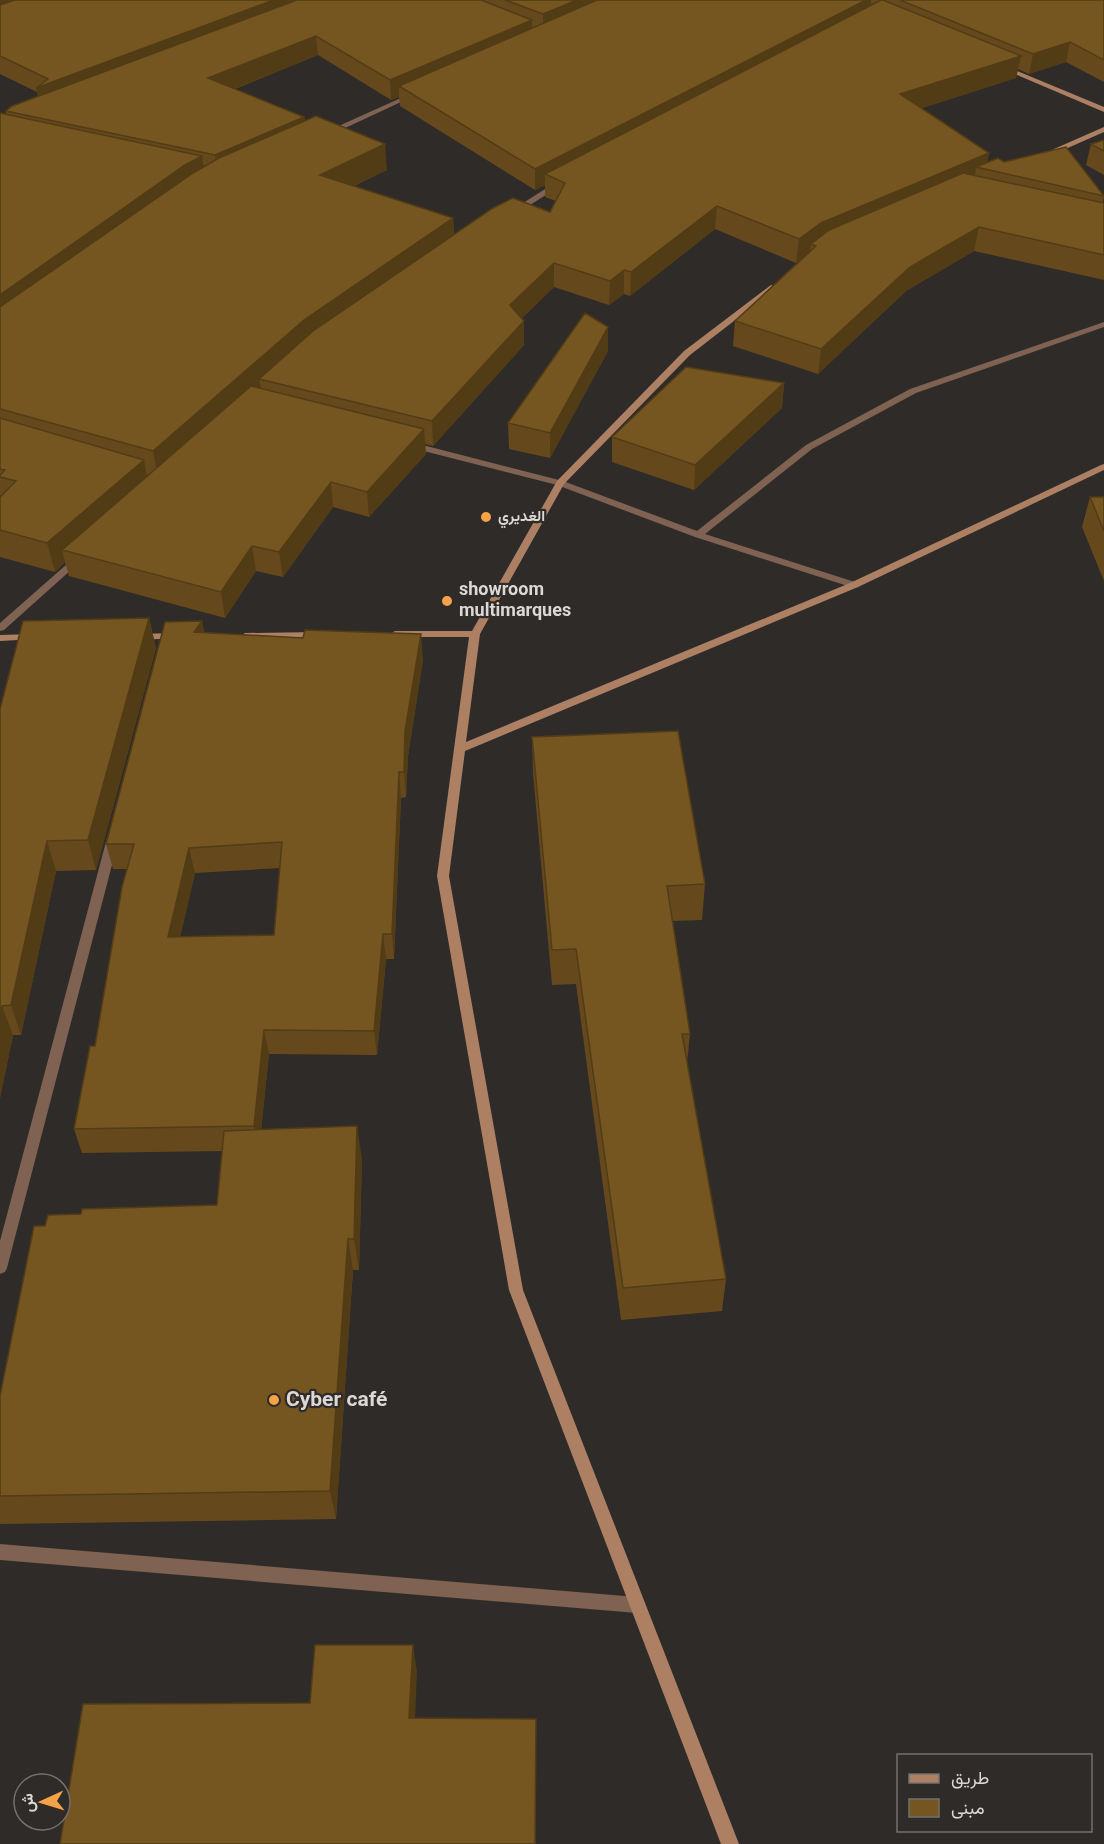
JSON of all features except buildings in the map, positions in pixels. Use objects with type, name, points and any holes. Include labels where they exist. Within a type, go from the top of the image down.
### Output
[{"type":"main road","points":[[997,65],[1104,110]]},
{"type":"main road","points":[[1032,160],[1104,129]]},
{"type":"main road","points":[[729,1844],[516,1290],[443,876],[475,634],[560,483],[687,353],[786,278]]},
{"type":"main road","points":[[460,749],[854,585],[1104,467]]},
{"type":"main road","points":[[380,634],[475,634]]},
{"type":"main road","points":[[237,636],[332,635]]},
{"type":"main road","points":[[130,637],[164,642],[189,636]]},
{"type":"main road","points":[[0,638],[47,637]]},
{"type":"street","points":[[316,137],[424,90]]},
{"type":"street","points":[[506,216],[535,196],[567,180]]},
{"type":"street","points":[[698,535],[809,447],[914,391],[1104,324]]},
{"type":"street","points":[[400,443],[560,483],[698,535],[854,585]]},
{"type":"street","points":[[0,627],[90,549]]},
{"type":"street","points":[[0,1268],[117,820]]},
{"type":"street","points":[[0,1552],[638,1605]]},
{"type":"place","name":"الغديري","points":[[486,517]]},
{"type":"place","name":"showroom multimarques","points":[[447,601]]},
{"type":"place","name":"Cyber café","points":[[274,1400]]}]
